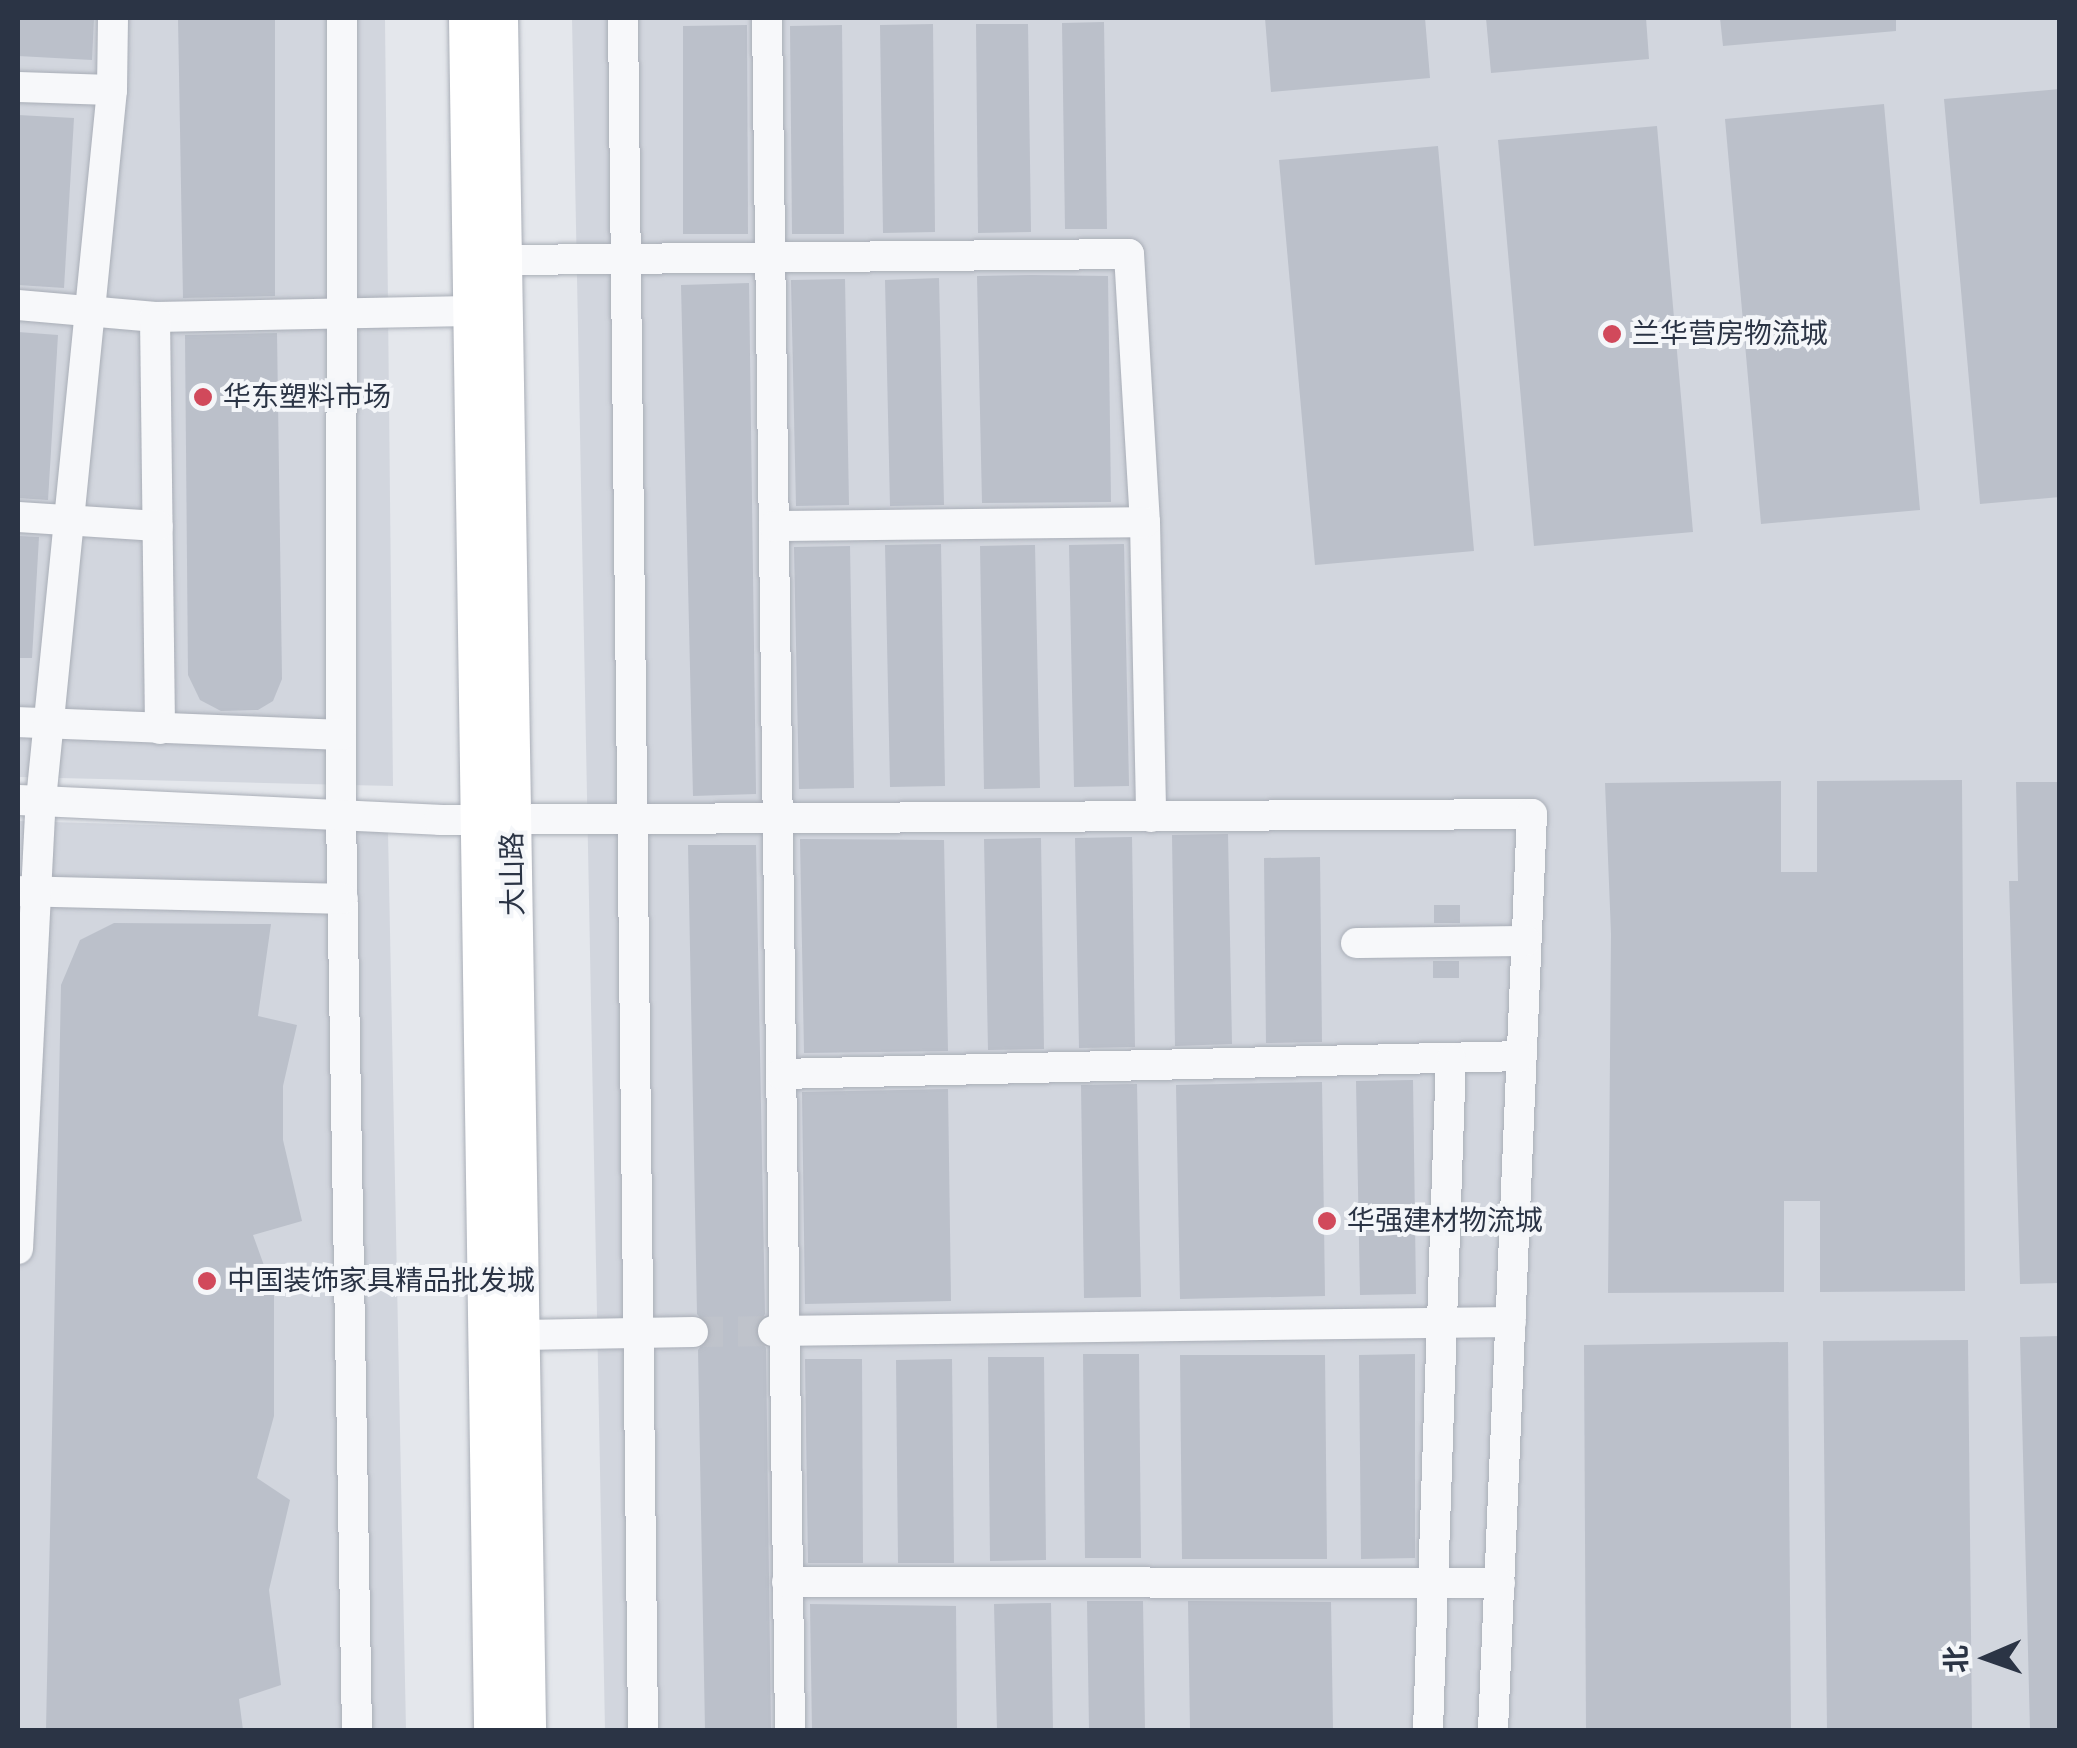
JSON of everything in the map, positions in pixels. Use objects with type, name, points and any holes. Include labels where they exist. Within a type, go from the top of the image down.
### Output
[{"type":"main road","name":"大山路","points":[[468,18],[470,312],[522,1335],[527,1730]]},
{"type":"main road","name":"大山路","points":[[494,1730],[494,819],[506,260],[499,18]]},
{"type":"street","points":[[18,1248],[29,800],[48,724],[112,90],[112,18]]},
{"type":"street","points":[[342,18],[341,815],[357,1730]]},
{"type":"street","points":[[624,18],[643,1730]]},
{"type":"street","points":[[767,18],[782,1074],[780,1331],[790,1730]]},
{"type":"street","points":[[18,87],[112,90]]},
{"type":"street","points":[[506,260],[1129,254],[1145,522],[1150,817]]},
{"type":"street","points":[[18,306],[155,316],[470,312]]},
{"type":"street","points":[[155,316],[160,730]]},
{"type":"street","points":[[18,517],[158,526]]},
{"type":"street","points":[[774,526],[1145,522]]},
{"type":"street","points":[[18,722],[341,735]]},
{"type":"street","points":[[29,800],[341,815],[631,822],[1532,814],[1494,1730]]},
{"type":"street","points":[[27,891],[342,899]]},
{"type":"street","points":[[1356,943],[1526,940]]},
{"type":"street","points":[[782,1074],[1522,1056]]},
{"type":"street","points":[[1428,1730],[1451,1058]]},
{"type":"street","points":[[780,1331],[1510,1322]]},
{"type":"street","points":[[522,1335],[693,1332]]},
{"type":"street","points":[[787,1582],[1500,1583]]},
{"type":"shaded area","name":"华东塑料市场","points":[[18,18],[385,18],[393,786],[18,777]]},
{"type":"shaded area","name":"华强建材物流城","points":[[572,18],[2059,18],[2059,1730],[605,1730]]},
{"type":"shaded area","name":"中国装饰家具精品批发城","points":[[18,821],[388,832],[406,1730],[18,1730]]},
{"type":"building","points":[[18,18],[94,18],[92,60],[18,56]]},
{"type":"building","points":[[178,18],[275,18],[275,296],[183,298]]},
{"type":"building","points":[[1265,18],[1425,18],[1430,78],[1271,92]]},
{"type":"building","points":[[1486,18],[1646,18],[1649,59],[1491,73]]},
{"type":"building","points":[[1720,18],[1896,18],[1896,31],[1723,46]]},
{"type":"building","points":[[1104,22],[1107,229],[1065,229],[1062,23]]},
{"type":"building","points":[[933,24],[935,232],[883,233],[880,25]]},
{"type":"building","points":[[976,24],[1028,24],[1031,232],[978,233]]},
{"type":"building","points":[[747,25],[748,234],[683,234],[683,26]]},
{"type":"building","points":[[842,25],[844,234],[792,234],[790,26]]},
{"type":"building","points":[[2060,89],[2060,497],[1980,504],[1944,99]]},
{"type":"building","points":[[1884,104],[1920,510],[1761,524],[1725,119]]},
{"type":"building","points":[[18,115],[74,118],[64,288],[18,285]]},
{"type":"building","points":[[1657,126],[1693,532],[1534,546],[1498,140]]},
{"type":"building","points":[[1438,146],[1474,551],[1315,565],[1279,160]]},
{"type":"building","points":[[977,276],[1108,276],[1111,502],[982,503]]},
{"type":"building","points":[[939,278],[944,505],[890,506],[885,280]]},
{"type":"building","points":[[845,279],[849,505],[796,506],[791,280]]},
{"type":"building","points":[[749,283],[756,794],[693,796],[681,285]]},
{"type":"building","points":[[18,332],[58,335],[48,500],[18,498]]},
{"type":"building","points":[[277,333],[282,679],[273,701],[258,710],[221,711],[200,700],[188,675],[185,335]]},
{"type":"building","points":[[18,536],[39,537],[32,658],[18,658]]},
{"type":"building","points":[[941,544],[945,786],[890,787],[885,545]]},
{"type":"building","points":[[1124,544],[1129,786],[1074,787],[1069,545]]},
{"type":"building","points":[[1035,545],[1040,788],[984,789],[980,546]]},
{"type":"building","points":[[850,546],[854,788],[799,789],[794,547]]},
{"type":"building","points":[[1962,780],[1965,1291],[1820,1292],[1820,1201],[1784,1201],[1784,1292],[1608,1293],[1611,934],[1605,783],[1781,781],[1781,872],[1817,872],[1817,781]]},
{"type":"building","points":[[2016,782],[2060,782],[2060,1283],[2020,1284],[2009,881],[2018,881]]},
{"type":"building","points":[[1228,834],[1232,1044],[1175,1046],[1172,835]]},
{"type":"building","points":[[1132,837],[1135,1047],[1079,1048],[1075,838]]},
{"type":"building","points":[[1041,838],[1044,1049],[988,1050],[984,839]]},
{"type":"building","points":[[800,839],[944,840],[948,1051],[804,1053]]},
{"type":"building","points":[[688,845],[756,845],[765,1314],[754,1332],[766,1348],[771,1730],[705,1730],[698,1350],[712,1331],[697,1314]]},
{"type":"building","points":[[1320,857],[1322,1042],[1266,1043],[1264,858]]},
{"type":"building","points":[[1434,905],[1460,905],[1460,923],[1434,923]]},
{"type":"building","points":[[114,923],[271,924],[258,1016],[297,1025],[283,1086],[283,1140],[302,1221],[253,1235],[274,1293],[274,1416],[257,1478],[290,1500],[269,1590],[281,1685],[239,1699],[243,1730],[46,1730],[61,985],[80,940]]},
{"type":"building","points":[[1433,961],[1459,961],[1459,978],[1433,978]]},
{"type":"building","points":[[1413,1080],[1416,1294],[1360,1295],[1356,1081]]},
{"type":"building","points":[[1322,1082],[1325,1296],[1180,1299],[1176,1085]]},
{"type":"building","points":[[1137,1084],[1141,1297],[1084,1298],[1081,1085]]},
{"type":"building","points":[[948,1089],[951,1301],[805,1304],[802,1092]]},
{"type":"building","points":[[2060,1336],[2060,1730],[2030,1730],[2020,1337]]},
{"type":"building","points":[[1968,1340],[1972,1730],[1827,1730],[1823,1341]]},
{"type":"building","points":[[1788,1342],[1791,1730],[1586,1730],[1584,1345]]},
{"type":"building","points":[[1083,1354],[1139,1354],[1141,1558],[1085,1558]]},
{"type":"building","points":[[1415,1354],[1415,1558],[1361,1559],[1359,1355]]},
{"type":"building","points":[[1180,1355],[1325,1355],[1327,1559],[1182,1559]]},
{"type":"building","points":[[988,1357],[1044,1357],[1046,1560],[990,1561]]},
{"type":"building","points":[[805,1359],[862,1359],[863,1563],[808,1563]]},
{"type":"building","points":[[952,1359],[954,1563],[898,1563],[896,1360]]},
{"type":"building","points":[[1087,1601],[1143,1601],[1145,1730],[1089,1730]]},
{"type":"building","points":[[1188,1601],[1331,1602],[1333,1730],[1190,1730]]},
{"type":"building","points":[[1051,1603],[1053,1730],[997,1730],[994,1604]]},
{"type":"building","points":[[810,1604],[956,1606],[957,1730],[812,1730]]},
{"type":"tunnel","points":[[693,1332],[773,1331]]},
{"type":"place","name":"兰华营房物流城","points":[[1612,334]]},
{"type":"place","name":"华东塑料市场","points":[[203,397]]},
{"type":"place","name":"华强建材物流城","points":[[1327,1221]]},
{"type":"place","name":"中国装饰家具精品批发城","points":[[207,1281]]}]
